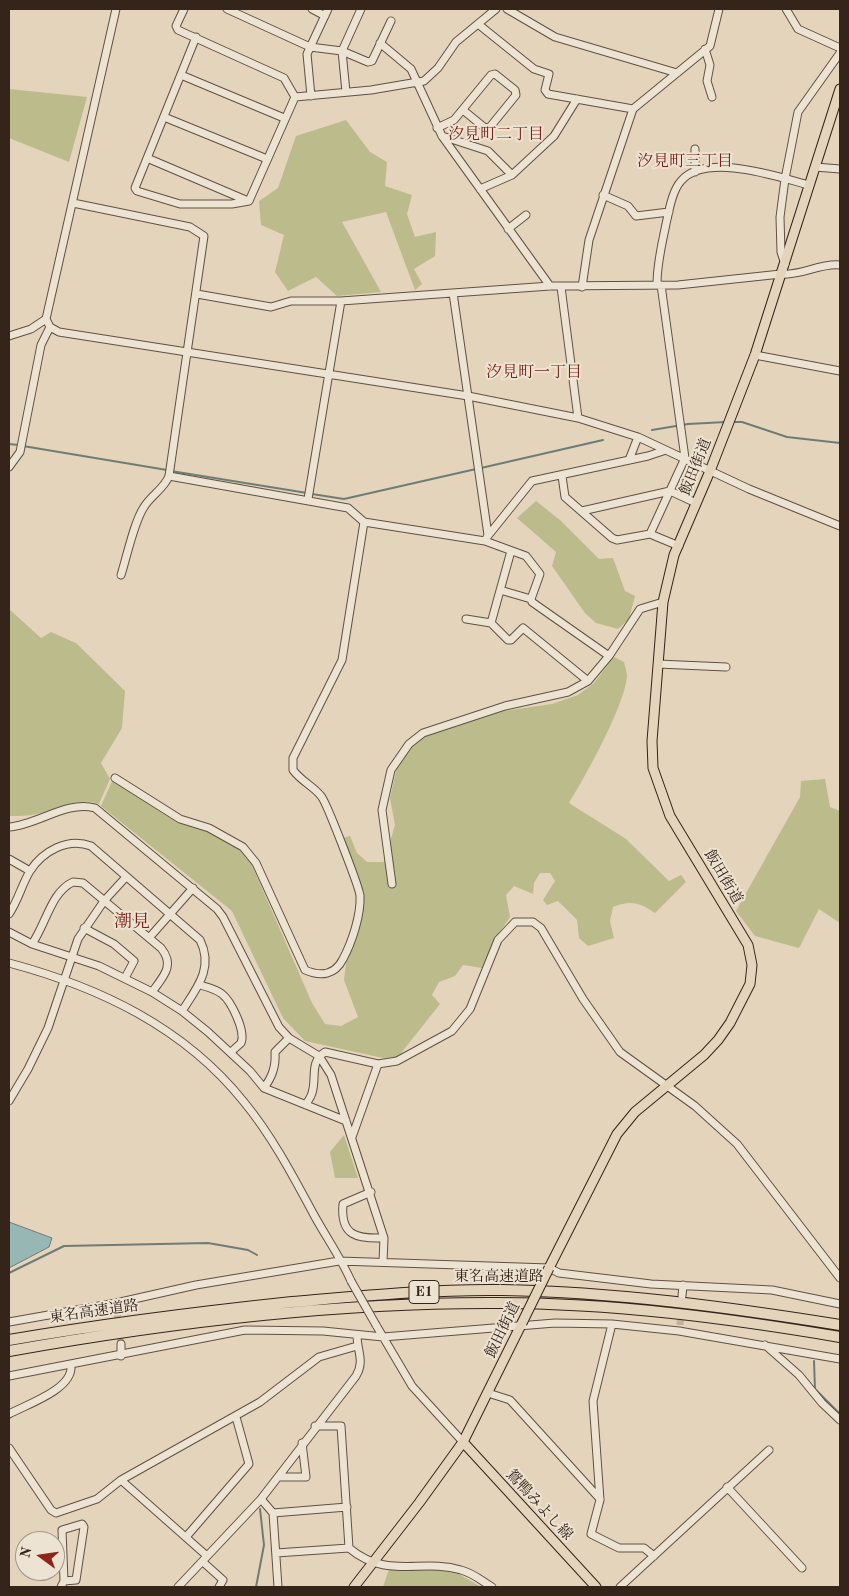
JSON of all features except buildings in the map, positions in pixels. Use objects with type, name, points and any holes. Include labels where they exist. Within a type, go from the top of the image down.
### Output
[{"type":"highway","name":"東名高速道路","points":[[9,1340],[92,1326],[244,1307],[355,1297],[466,1291],[537,1291],[626,1297],[746,1310],[840,1325]]},
{"type":"highway","name":"東名高速道路","points":[[9,1352],[116,1334],[241,1319],[338,1309],[457,1303],[554,1304],[624,1309],[735,1321],[840,1337]]},
{"type":"main road","name":"飯田街道","points":[[354,1587],[463,1442],[520,1325],[618,1134],[635,1112],[718,1040],[748,990],[752,970],[748,945],[670,816],[658,787],[654,768],[652,741],[663,602],[671,565],[755,355],[840,89]]},
{"type":"main road","name":"鴛鴨みよし線","points":[[463,1442],[596,1587]]},
{"type":"street","points":[[116,9],[46,319],[50,327],[59,332],[187,350],[330,375],[468,396],[578,418],[638,438],[827,522],[840,526]]},
{"type":"street","points":[[184,9],[176,26],[178,30],[284,78],[295,97]]},
{"type":"street","points":[[227,9],[310,48],[342,52],[368,62],[372,61],[391,21]]},
{"type":"street","points":[[312,9],[325,16]]},
{"type":"street","points":[[311,96],[306,56],[328,9]]},
{"type":"street","points":[[346,92],[342,52],[361,9]]},
{"type":"street","points":[[295,97],[424,81],[438,68],[456,42],[496,9]]},
{"type":"street","points":[[507,9],[555,37],[677,73]]},
{"type":"street","points":[[582,287],[588,240],[633,109],[710,46],[719,9]]},
{"type":"street","points":[[786,9],[801,30],[840,48]]},
{"type":"street","points":[[478,24],[534,69],[549,74],[545,90],[548,94],[633,109]]},
{"type":"street","points":[[196,37],[135,188],[137,191],[180,204],[232,204],[249,201]]},
{"type":"street","points":[[380,43],[411,69],[442,136],[550,286]]},
{"type":"street","points":[[705,49],[710,65],[707,81],[712,97]]},
{"type":"street","points":[[785,264],[781,252],[780,217],[798,112],[840,53]]},
{"type":"street","points":[[438,128],[454,120],[491,75],[495,74],[515,90],[516,95],[490,127],[485,128],[463,110]]},
{"type":"street","points":[[181,75],[284,118]]},
{"type":"street","points":[[249,201],[284,118],[295,97]]},
{"type":"street","points":[[480,189],[512,175],[554,136],[577,99]]},
{"type":"street","points":[[164,117],[267,159]]},
{"type":"street","points":[[442,136],[488,151],[512,175]]},
{"type":"street","points":[[695,149],[695,172]]},
{"type":"street","points":[[147,158],[249,201]]},
{"type":"street","points":[[650,534],[685,458],[657,265],[668,212],[677,186],[683,179],[695,172],[712,167],[785,179],[809,185]]},
{"type":"street","points":[[815,167],[840,170]]},
{"type":"street","points":[[603,195],[628,206],[636,216],[668,212]]},
{"type":"street","points":[[73,204],[190,227],[204,236],[169,476],[166,485],[153,494],[143,508],[121,575]]},
{"type":"street","points":[[508,229],[526,215]]},
{"type":"street","points":[[196,294],[264,306],[291,301],[341,301],[550,286],[659,285],[781,274],[792,276],[824,265],[840,265]]},
{"type":"street","points":[[561,287],[578,418]]},
{"type":"street","points":[[453,293],[487,538]]},
{"type":"street","points":[[308,499],[341,301]]},
{"type":"street","points":[[9,336],[31,329],[46,319]]},
{"type":"street","points":[[9,467],[20,452],[41,345],[50,327]]},
{"type":"street","points":[[755,355],[840,371]]},
{"type":"street","points":[[628,460],[638,438]]},
{"type":"street","points":[[487,538],[532,481],[562,476],[666,450]]},
{"type":"street","points":[[169,476],[308,499],[348,508],[364,522],[487,538],[511,551],[526,556],[539,571],[531,599]]},
{"type":"street","points":[[562,476],[565,497],[616,540],[650,534],[679,546]]},
{"type":"street","points":[[582,511],[670,491],[696,503]]},
{"type":"street","points":[[115,778],[180,819],[209,828],[242,846],[256,864],[305,970],[315,974],[328,974],[339,968],[347,953],[358,916],[360,895],[323,798],[293,770],[293,758],[342,660],[364,522]]},
{"type":"street","points":[[491,623],[511,551]]},
{"type":"street","points":[[500,590],[531,599],[532,602],[609,656]]},
{"type":"street","points":[[392,884],[382,810],[391,770],[409,744],[423,733],[505,706],[568,692],[588,682],[609,656],[640,609],[663,602]]},
{"type":"street","points":[[466,619],[491,623],[508,640],[511,640],[523,628],[588,682]]},
{"type":"street","points":[[658,664],[726,667]]},
{"type":"street","points":[[9,827],[38,821],[83,805],[95,808],[193,888],[223,917],[279,1027],[289,1038],[319,1056],[331,1075],[371,1192],[384,1238],[383,1262]]},
{"type":"street","points":[[9,914],[30,871],[37,861],[51,851],[67,844],[79,842],[92,846],[195,935],[203,946],[206,962],[200,985],[182,1011]]},
{"type":"street","points":[[9,859],[30,871]]},
{"type":"street","points":[[10,1097],[39,1049],[84,928],[104,901],[126,877]]},
{"type":"street","points":[[32,944],[42,930],[53,901],[66,885],[73,882],[83,883],[161,948],[169,962],[166,973],[152,992]]},
{"type":"street","points":[[148,938],[193,888]]},
{"type":"street","points":[[9,894],[16,899]]},
{"type":"street","points":[[306,1104],[312,1093],[315,1062],[325,1052],[378,1064],[396,1061],[452,1031],[470,1009],[498,940],[516,922],[527,921],[541,928],[582,999],[620,1052],[702,1112],[737,1144],[840,1278]]},
{"type":"street","points":[[84,928],[114,944],[134,961],[126,978]]},
{"type":"street","points":[[9,932],[32,944],[126,978],[152,992],[182,1011],[231,1052],[264,1088],[346,1121]]},
{"type":"street","points":[[9,963],[65,979],[122,1004],[156,1023],[188,1047],[243,1101],[279,1152],[339,1261],[412,1386],[463,1442]]},
{"type":"street","points":[[200,985],[219,992],[226,998],[242,1030],[241,1042],[231,1052]]},
{"type":"street","points":[[264,1088],[271,1079],[276,1062],[276,1052],[289,1038]]},
{"type":"street","points":[[352,1137],[378,1064]]},
{"type":"street","points":[[371,1192],[343,1204],[342,1212],[352,1235],[358,1238],[384,1238]]},
{"type":"street","points":[[9,1322],[116,1303],[196,1285],[339,1261],[549,1268],[559,1273],[652,1284],[772,1290],[840,1304]]},
{"type":"street","points":[[682,1296],[683,1285]]},
{"type":"street","points":[[9,1376],[71,1366],[245,1330],[324,1331],[383,1337],[555,1323],[679,1328],[799,1353],[840,1359]]},
{"type":"street","points":[[612,1324],[593,1400],[600,1500],[591,1534],[619,1548],[644,1548],[654,1556]]},
{"type":"street","points":[[178,1587],[261,1499],[360,1368],[362,1361],[357,1346],[357,1335]]},
{"type":"street","points":[[121,1344],[121,1356]]},
{"type":"street","points":[[765,1345],[799,1375],[822,1403],[840,1420]]},
{"type":"street","points":[[9,1448],[51,1510],[56,1513],[97,1499],[121,1480],[236,1417],[286,1384],[294,1375],[319,1357],[357,1346]]},
{"type":"street","points":[[9,1414],[64,1385],[72,1374],[71,1366]]},
{"type":"street","points":[[488,1393],[510,1400],[600,1500]]},
{"type":"street","points":[[186,1537],[249,1464],[236,1417]]},
{"type":"street","points":[[315,1426],[342,1426],[350,1548],[362,1559],[372,1564],[457,1569],[469,1572],[492,1587]]},
{"type":"street","points":[[278,1478],[306,1477],[302,1443]]},
{"type":"street","points":[[620,1587],[727,1486],[769,1450]]},
{"type":"street","points":[[121,1480],[186,1537],[223,1580],[219,1587]]},
{"type":"street","points":[[727,1486],[802,1568]]},
{"type":"street","points":[[261,1499],[273,1513],[278,1587]]},
{"type":"street","points":[[273,1513],[347,1507]]},
{"type":"street","points":[[82,1524],[84,1528],[77,1560],[78,1577],[76,1580],[62,1584],[62,1530],[82,1524]]},
{"type":"street","points":[[276,1553],[350,1548]]},
{"type":"shaded area","points":[[9,89],[87,97],[69,162],[9,138]]},
{"type":"shaded area","points":[[346,120],[370,152],[387,162],[385,186],[412,195],[407,214],[415,237],[436,232],[435,256],[414,269],[422,284],[415,290],[386,212],[342,222],[381,292],[337,296],[316,277],[288,291],[275,272],[284,235],[261,225],[259,201],[278,188],[296,136]]},
{"type":"shaded area","points":[[536,501],[560,520],[599,559],[613,558],[625,591],[635,596],[629,619],[618,629],[596,623],[585,613],[552,566],[556,552],[517,518]]},
{"type":"shaded area","points":[[9,609],[41,638],[51,632],[76,643],[125,691],[122,728],[101,763],[110,779],[99,804],[91,802],[75,803],[27,816],[9,816]]},
{"type":"shaded area","points":[[614,657],[624,662],[627,677],[624,690],[603,742],[569,803],[626,839],[669,881],[681,875],[686,882],[655,913],[635,903],[625,903],[613,907],[610,921],[614,938],[588,946],[579,938],[577,920],[558,901],[547,905],[543,900],[555,881],[550,873],[540,873],[534,883],[533,894],[514,886],[506,895],[510,917],[495,939],[482,968],[463,965],[455,976],[439,982],[432,995],[440,1004],[398,1057],[383,1058],[305,1041],[283,1018],[232,911],[101,806],[112,781],[176,822],[211,831],[241,848],[251,863],[312,1003],[325,1024],[341,1026],[358,1017],[344,980],[347,957],[361,916],[364,893],[342,838],[350,836],[357,853],[367,862],[384,862],[395,825],[390,798],[397,767],[416,741],[442,728],[504,711],[552,704],[578,695],[594,683]]},
{"type":"shaded area","points":[[825,779],[830,807],[840,811],[840,923],[819,909],[799,948],[755,936],[736,911],[800,797],[801,781]]},
{"type":"shaded area","points":[[344,1135],[358,1178],[335,1178],[330,1152]]},
{"type":"shaded area","points":[[409,1565],[459,1574],[481,1587],[383,1587],[389,1569]]},
{"type":"water","points":[[9,1222],[52,1238],[49,1247],[9,1268]]},
{"type":"waterway","points":[[652,430],[688,424],[726,422]]},
{"type":"waterway","points":[[731,422],[742,422],[787,437],[840,443]]},
{"type":"waterway","points":[[481,468],[603,440]]},
{"type":"waterway","points":[[9,444],[19,445]]},
{"type":"waterway","points":[[23,446],[167,470]]},
{"type":"waterway","points":[[312,494],[344,499],[476,469]]},
{"type":"waterway","points":[[171,471],[307,493]]},
{"type":"waterway","points":[[9,1273],[64,1246],[208,1243],[248,1250],[257,1255]]},
{"type":"waterway","points":[[814,1361],[815,1389],[840,1414]]},
{"type":"waterway","points":[[256,1587],[264,1545],[260,1509]]},
{"type":"tunnel","points":[[116,1303],[121,1344]]},
{"type":"tunnel","points":[[680,1325],[681,1310]]},
{"type":"district","name":"汐見町二丁目","points":[[496,135]]},
{"type":"district","name":"汐見町三丁目","points":[[685,162]]},
{"type":"district","name":"汐見町一丁目","points":[[534,373]]},
{"type":"district","name":"潮見","points":[[132,922]]}]
